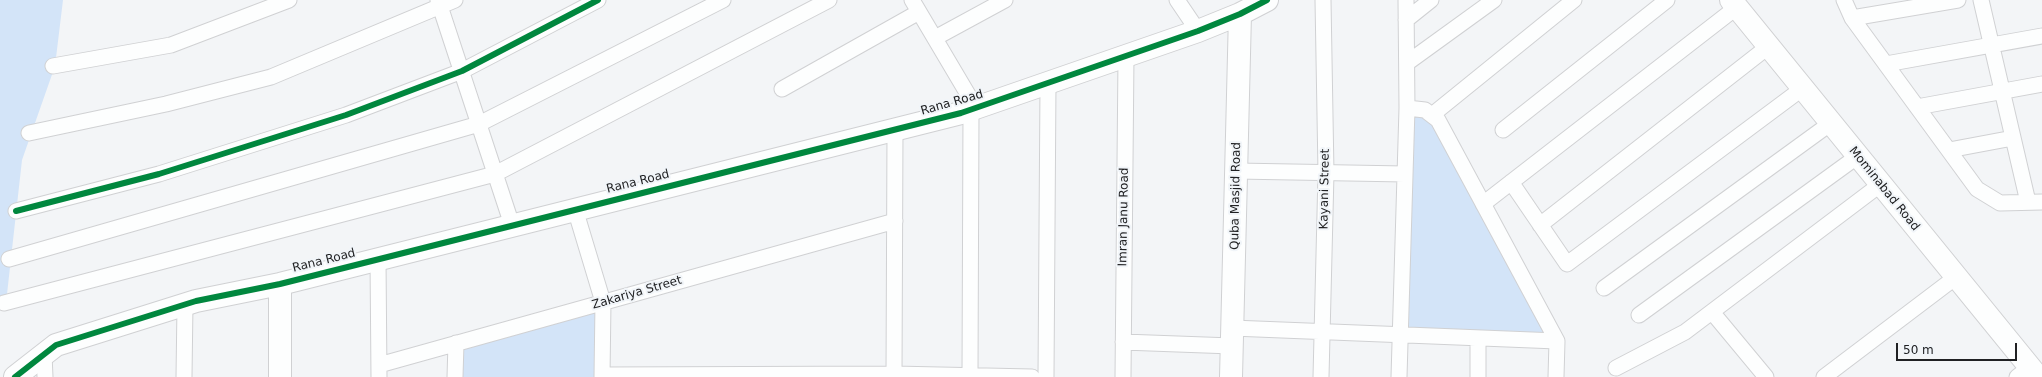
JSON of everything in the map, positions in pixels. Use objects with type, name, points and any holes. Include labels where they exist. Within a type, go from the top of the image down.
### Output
[{"type":"street","points":[[53,66],[171,45],[289,0]]},
{"type":"street","points":[[29,133],[166,104],[271,77],[440,3],[454,0]]},
{"type":"street","points":[[16,211],[159,174],[346,115],[462,71],[598,0]]},
{"type":"street","points":[[9,259],[479,124],[722,0]]},
{"type":"street","points":[[4,303],[495,174],[829,0]]},
{"type":"street","points":[[935,38],[1005,0]]},
{"type":"street","points":[[1177,0],[1198,32]]},
{"type":"street","name":"Rana Road","points":[[15,377],[56,344],[185,304],[280,284],[974,109],[1198,32],[1240,14],[1267,0]]},
{"type":"street","name":"Kayani Street","points":[[1321,377],[1326,173],[1324,0]]},
{"type":"street","points":[[1399,377],[1407,108],[1406,0]]},
{"type":"street","points":[[1406,20],[1431,0]]},
{"type":"street","points":[[1407,63],[1494,0]]},
{"type":"street","points":[[1432,115],[1574,0]]},
{"type":"street","points":[[1502,130],[1667,0]]},
{"type":"street","points":[[1844,0],[1852,18],[1977,189],[2000,203],[2035,202],[2013,138],[2004,91],[1991,45],[1981,0]]},
{"type":"street","points":[[1852,18],[1958,0]]},
{"type":"street","points":[[440,3],[512,225]]},
{"type":"street","points":[[1483,204],[1734,4]]},
{"type":"street","name":"Mominabad Road","points":[[1734,4],[1956,277],[2028,374]]},
{"type":"street","points":[[782,89],[916,6],[974,109],[970,376]]},
{"type":"street","name":"Quba Masjid Road","points":[[1231,377],[1240,14]]},
{"type":"street","points":[[1886,64],[2042,36]]},
{"type":"street","points":[[1540,225],[1769,46]]},
{"type":"street","name":"Imran Janu Road","points":[[1123,377],[1126,56]]},
{"type":"street","points":[[1046,377],[1048,83]]},
{"type":"street","points":[[1917,107],[2042,84]]},
{"type":"street","points":[[1511,182],[1567,264],[1803,88]]},
{"type":"street","points":[[1407,108],[1425,110],[1438,120],[1557,341],[1556,377]]},
{"type":"street","points":[[1604,288],[1831,123]]},
{"type":"street","points":[[894,376],[895,130]]},
{"type":"street","points":[[1949,150],[2013,138]]},
{"type":"street","points":[[1639,315],[1858,156]]},
{"type":"street","points":[[1236,171],[1405,174]]},
{"type":"street","points":[[1616,368],[1685,332],[1881,184]]},
{"type":"street","points":[[575,209],[603,302],[602,376],[1032,377]]},
{"type":"street","name":"Zakariya Street","points":[[379,371],[456,343],[895,221]]},
{"type":"street","points":[[378,259],[379,371]]},
{"type":"street","points":[[1824,377],[1956,277]]},
{"type":"street","points":[[280,284],[280,377]]},
{"type":"street","points":[[184,377],[185,304]]},
{"type":"street","points":[[1712,312],[1766,377]]},
{"type":"street","points":[[1123,342],[1322,332],[1557,341]]},
{"type":"street","points":[[1478,338],[1478,377]]},
{"type":"street","points":[[455,377],[456,343]]},
{"type":"street","points":[[44,354],[45,377]]},
{"type":"shaded area","points":[[0,0],[63,0],[55,66],[22,160],[6,303],[0,310]]},
{"type":"shaded area","points":[[1407,108],[1425,110],[1557,341],[1402,335]]},
{"type":"shaded area","points":[[596,305],[597,377],[455,377],[456,343]]},
{"type":"cycle path","points":[[16,211],[159,174],[346,115],[462,71],[598,0]]},
{"type":"cycle path","points":[[15,377],[56,345],[196,301],[280,284],[961,113],[1198,31],[1240,14],[1267,0]]}]
